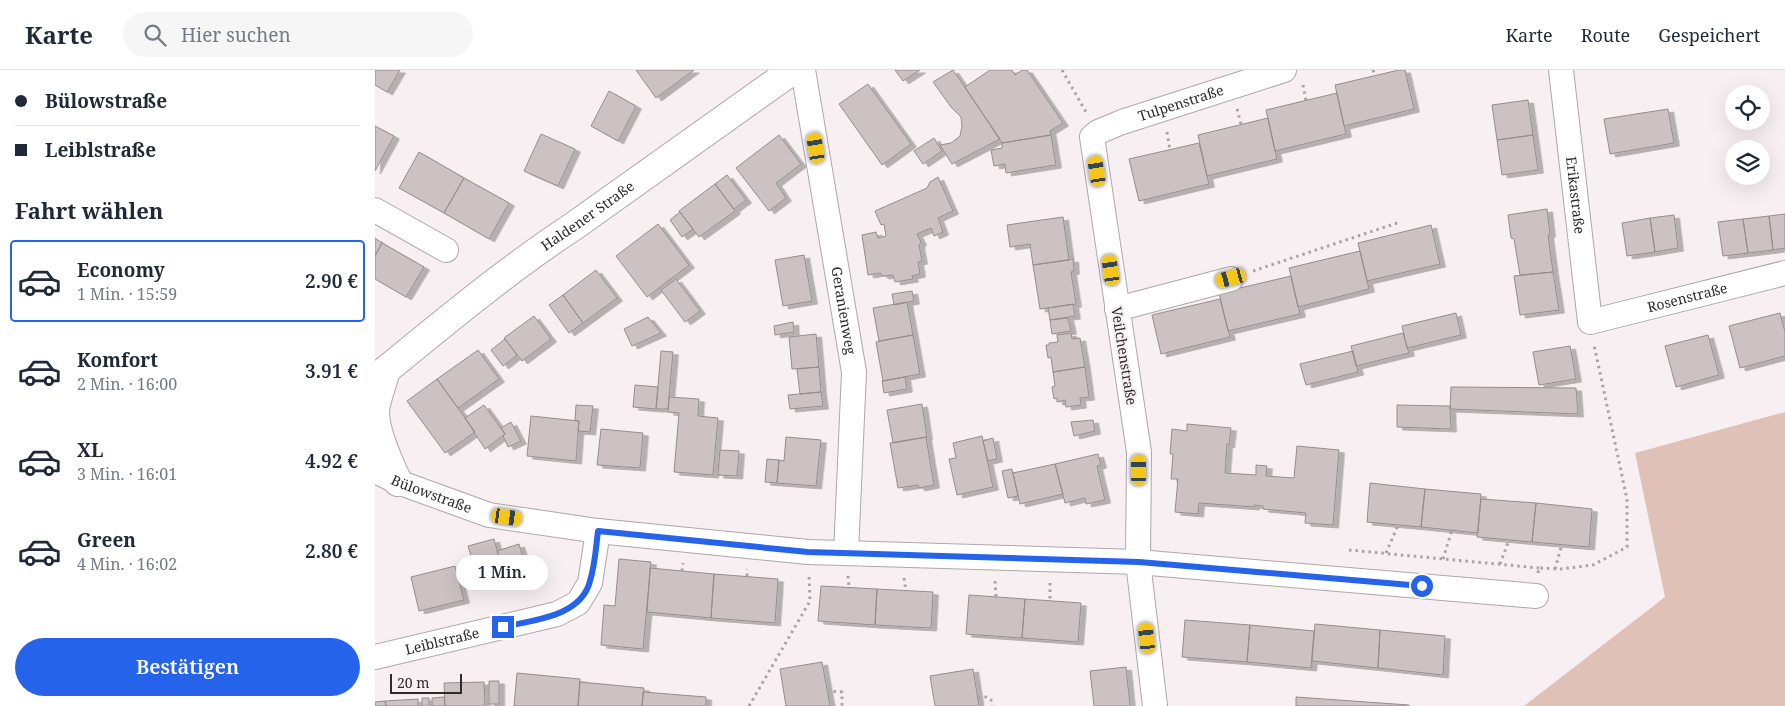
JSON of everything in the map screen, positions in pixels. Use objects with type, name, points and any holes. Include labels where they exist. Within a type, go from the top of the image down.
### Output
[{"type":"main road","name":"Haldener Straße","points":[[386,477],[388,463],[379,438],[375,412],[381,375],[412,348],[539,249],[793,70]]},
{"type":"street","name":"Geranienweg","points":[[803,70],[854,372],[846,553]]},
{"type":"street","name":"Tulpenstraße","points":[[1096,142],[1122,122],[1284,70]]},
{"type":"street","name":"Erikastraße","points":[[1561,70],[1590,322]]},
{"type":"street","name":"Veilchenstraße","points":[[1096,142],[1117,309],[1139,452],[1139,562],[1155,706]]},
{"type":"street","points":[[375,210],[446,250]]},
{"type":"street","name":"Rosenstraße","points":[[1590,322],[1785,273]]},
{"type":"street","points":[[1117,309],[1231,278]]},
{"type":"street","name":"Bülowstraße","points":[[386,477],[489,515],[598,531],[799,551],[1139,562],[1536,596]]},
{"type":"street","name":"Leiblstraße","points":[[375,657],[557,614],[578,603],[590,583],[598,531]]},
{"type":"path","points":[[1063,70],[1096,142]]},
{"type":"path","points":[[1373,70],[1375,76]]},
{"type":"path","points":[[1231,278],[1401,222]]},
{"type":"path","points":[[1349,550],[1555,569],[1593,565],[1627,547],[1627,499],[1590,322]]},
{"type":"path","points":[[1386,553],[1398,525]]},
{"type":"path","points":[[1443,559],[1452,530]]},
{"type":"path","points":[[1500,564],[1509,540]]},
{"type":"path","points":[[1555,569],[1562,544]]},
{"type":"path","points":[[1536,596],[1539,568]]},
{"type":"path","points":[[749,706],[809,601]]},
{"type":"path","points":[[827,691],[842,692],[842,706]]},
{"type":"path","points":[[978,698],[986,697],[991,700],[992,706]]},
{"type":"shaded area","points":[[1785,412],[1785,706],[1524,706],[1665,597],[1635,453]]},
{"type":"building","points":[[375,70],[400,70],[387,92],[375,85]]},
{"type":"building","points":[[636,70],[694,70],[656,98]]},
{"type":"building","points":[[895,70],[920,70],[903,81]]},
{"type":"building","points":[[953,70],[1000,139],[952,164],[940,145],[951,143],[960,136],[961,117],[951,107],[933,82]]},
{"type":"building","points":[[990,70],[1012,70],[1015,75],[1022,70],[1027,70],[1063,123],[1050,131],[1051,135],[1002,143],[965,87]]},
{"type":"building","points":[[1405,70],[1414,109],[1344,126],[1335,85]]},
{"type":"building","points":[[868,84],[911,144],[882,165],[839,104]]},
{"type":"building","points":[[609,91],[636,106],[618,141],[591,126]]},
{"type":"building","points":[[1337,93],[1346,134],[1275,151],[1266,110]]},
{"type":"building","points":[[1528,100],[1533,135],[1497,140],[1492,105]]},
{"type":"building","points":[[1668,109],[1674,143],[1610,154],[1604,119]]},
{"type":"building","points":[[1268,118],[1277,159],[1207,176],[1198,135]]},
{"type":"building","points":[[375,126],[394,136],[375,171]]},
{"type":"building","points":[[541,134],[575,149],[558,186],[524,171]]},
{"type":"building","points":[[779,135],[801,164],[776,183],[786,198],[769,211],[736,168]]},
{"type":"building","points":[[1051,135],[1056,165],[1006,173],[1005,164],[994,166],[991,150],[1002,148],[1002,143]]},
{"type":"building","points":[[1533,135],[1538,170],[1502,175],[1497,140]]},
{"type":"building","points":[[934,138],[942,151],[923,164],[914,151]]},
{"type":"building","points":[[1199,143],[1209,184],[1139,201],[1129,159]]},
{"type":"building","points":[[419,152],[464,178],[444,213],[399,188]]},
{"type":"building","points":[[727,175],[746,200],[734,209],[715,184]]},
{"type":"building","points":[[938,177],[953,211],[938,218],[943,232],[934,236],[931,228],[917,234],[921,242],[919,245],[922,261],[918,262],[920,274],[912,276],[913,279],[895,282],[893,275],[883,276],[880,273],[868,275],[862,235],[876,232],[878,238],[886,236],[884,224],[881,225],[875,211],[927,188],[930,182]]},
{"type":"building","points":[[464,178],[509,203],[489,239],[444,213]]},
{"type":"building","points":[[715,184],[735,211],[699,237],[679,211]]},
{"type":"building","points":[[1547,209],[1553,272],[1520,275],[1514,239],[1511,238],[1508,215]]},
{"type":"building","points":[[680,212],[693,229],[682,237],[670,220]]},
{"type":"building","points":[[1785,214],[1785,248],[1773,250],[1769,216]]},
{"type":"building","points":[[1674,215],[1678,248],[1655,252],[1650,218]]},
{"type":"building","points":[[1769,216],[1773,250],[1748,253],[1743,219]]},
{"type":"building","points":[[1063,217],[1069,260],[1033,265],[1030,244],[1010,247],[1007,225]]},
{"type":"building","points":[[1650,218],[1655,252],[1627,256],[1622,223]]},
{"type":"building","points":[[1743,219],[1748,253],[1723,256],[1718,222]]},
{"type":"building","points":[[658,224],[689,265],[647,297],[616,256]]},
{"type":"building","points":[[1431,225],[1440,264],[1367,281],[1358,243]]},
{"type":"building","points":[[375,238],[382,243],[375,256]]},
{"type":"building","points":[[382,243],[424,267],[406,297],[375,279],[375,256]]},
{"type":"building","points":[[1360,251],[1369,289],[1298,307],[1289,268]]},
{"type":"building","points":[[804,255],[812,301],[783,306],[775,260]]},
{"type":"building","points":[[1073,259],[1074,271],[1071,272],[1076,304],[1040,309],[1033,265]]},
{"type":"building","points":[[596,270],[617,298],[583,323],[563,295]]},
{"type":"building","points":[[1553,272],[1559,310],[1520,315],[1514,276]]},
{"type":"building","points":[[1291,276],[1300,314],[1228,331],[1219,293]]},
{"type":"building","points":[[676,279],[700,311],[685,322],[661,290]]},
{"type":"building","points":[[912,291],[914,301],[894,305],[892,294]]},
{"type":"building","points":[[563,295],[583,323],[569,333],[549,305]]},
{"type":"building","points":[[1220,299],[1230,337],[1161,354],[1152,315]]},
{"type":"building","points":[[907,302],[913,335],[879,341],[873,308]]},
{"type":"building","points":[[1073,304],[1075,316],[1050,320],[1048,308]]},
{"type":"building","points":[[1456,313],[1461,335],[1407,348],[1402,326]]},
{"type":"building","points":[[1780,313],[1785,332],[1785,356],[1740,368],[1729,326]]},
{"type":"building","points":[[534,316],[551,339],[522,361],[504,338]]},
{"type":"building","points":[[648,317],[661,333],[632,346],[624,329]]},
{"type":"building","points":[[1068,318],[1071,331],[1052,334],[1050,320]]},
{"type":"building","points":[[793,322],[794,332],[775,335],[774,326]]},
{"type":"building","points":[[1071,333],[1072,339],[1080,338],[1085,367],[1053,372],[1051,357],[1048,358],[1046,345],[1058,342],[1057,335]]},
{"type":"building","points":[[1403,333],[1409,353],[1356,366],[1351,346]]},
{"type":"building","points":[[816,334],[819,367],[792,369],[789,337]]},
{"type":"building","points":[[913,335],[920,374],[883,381],[876,342]]},
{"type":"building","points":[[1708,335],[1719,375],[1676,387],[1665,346]]},
{"type":"building","points":[[505,339],[517,355],[503,366],[491,350]]},
{"type":"building","points":[[1570,346],[1576,379],[1539,385],[1533,352]]},
{"type":"building","points":[[478,350],[499,379],[458,408],[437,379]]},
{"type":"building","points":[[661,351],[673,352],[668,409],[656,409]]},
{"type":"building","points":[[1353,351],[1358,372],[1306,385],[1300,364]]},
{"type":"building","points":[[819,367],[821,392],[800,394],[797,369]]},
{"type":"building","points":[[1085,367],[1089,397],[1080,398],[1081,405],[1066,407],[1065,400],[1057,402],[1057,398],[1054,399],[1052,387],[1055,386],[1053,372]]},
{"type":"building","points":[[905,377],[907,389],[884,393],[882,381]]},
{"type":"building","points":[[437,379],[475,432],[445,453],[407,401]]},
{"type":"building","points":[[635,385],[658,387],[656,409],[633,407]]},
{"type":"building","points":[[1451,387],[1576,388],[1578,414],[1450,409]]},
{"type":"building","points":[[821,392],[823,406],[790,409],[788,395]]},
{"type":"building","points":[[669,397],[699,399],[698,416],[718,418],[713,475],[674,472],[679,413],[668,412]]},
{"type":"building","points":[[922,404],[927,437],[893,443],[887,410]]},
{"type":"building","points":[[484,405],[505,434],[485,449],[465,418]]},
{"type":"building","points":[[576,405],[593,406],[590,432],[578,431],[579,421],[575,420]]},
{"type":"building","points":[[1397,405],[1450,406],[1451,429],[1397,427]]},
{"type":"building","points":[[531,416],[579,421],[576,461],[527,456]]},
{"type":"building","points":[[1093,420],[1095,431],[1074,436],[1071,422]]},
{"type":"building","points":[[511,422],[521,441],[508,447],[503,436],[505,434],[501,428]]},
{"type":"building","points":[[1187,424],[1231,428],[1229,445],[1227,444],[1225,473],[1256,475],[1256,465],[1267,466],[1266,476],[1294,478],[1297,446],[1339,450],[1333,525],[1305,523],[1306,513],[1263,509],[1263,506],[1254,505],[1254,507],[1199,503],[1198,514],[1175,512],[1178,479],[1171,479],[1172,429],[1187,431]]},
{"type":"building","points":[[601,429],[643,433],[640,468],[597,465]]},
{"type":"building","points":[[982,436],[993,487],[957,495],[949,459],[956,458],[953,443]]},
{"type":"building","points":[[786,437],[821,440],[816,486],[777,483],[779,460],[784,461]]},
{"type":"building","points":[[926,437],[934,485],[919,488],[918,485],[898,488],[890,443]]},
{"type":"building","points":[[993,438],[997,459],[988,461],[983,441]]},
{"type":"building","points":[[720,450],[739,451],[737,476],[718,475]]},
{"type":"building","points":[[1098,454],[1101,465],[1097,466],[1105,500],[1086,504],[1085,498],[1065,503],[1055,464]]},
{"type":"building","points":[[767,459],[779,460],[777,483],[765,482]]},
{"type":"building","points":[[1055,464],[1063,494],[1020,504],[1013,473]]},
{"type":"building","points":[[1012,469],[1018,496],[1008,498],[1002,471]]},
{"type":"building","points":[[1370,483],[1425,489],[1421,527],[1367,522]]},
{"type":"building","points":[[1425,489],[1481,494],[1478,533],[1421,527]]},
{"type":"building","points":[[1481,499],[1536,503],[1532,542],[1477,537]]},
{"type":"building","points":[[1536,503],[1592,509],[1589,547],[1532,542]]},
{"type":"building","points":[[494,539],[505,579],[480,586],[468,546]]},
{"type":"building","points":[[519,544],[530,580],[507,586],[497,551]]},
{"type":"building","points":[[619,559],[651,562],[643,649],[601,645],[604,605],[615,606]]},
{"type":"building","points":[[455,566],[464,600],[419,611],[411,577]]},
{"type":"building","points":[[650,568],[714,574],[711,618],[647,612]]},
{"type":"building","points":[[714,574],[778,579],[775,623],[711,618]]},
{"type":"building","points":[[821,586],[877,589],[875,625],[818,621]]},
{"type":"building","points":[[877,589],[933,592],[931,628],[875,625]]},
{"type":"building","points":[[969,595],[1025,599],[1022,638],[966,634]]},
{"type":"building","points":[[1025,599],[1081,603],[1078,642],[1022,638]]},
{"type":"building","points":[[1185,620],[1250,625],[1247,662],[1182,657]]},
{"type":"building","points":[[1315,624],[1380,630],[1378,668],[1312,661]]},
{"type":"building","points":[[1250,625],[1314,631],[1311,668],[1247,662]]},
{"type":"building","points":[[1380,630],[1445,636],[1443,675],[1378,668]]},
{"type":"building","points":[[822,662],[830,706],[786,706],[780,669]]},
{"type":"building","points":[[1126,667],[1130,706],[1094,706],[1090,671]]},
{"type":"building","points":[[973,669],[979,706],[935,706],[930,676]]},
{"type":"building","points":[[517,673],[580,679],[578,706],[514,706]]},
{"type":"building","points":[[489,681],[499,681],[499,704],[489,704]]},
{"type":"building","points":[[484,682],[485,706],[445,706],[444,683]]},
{"type":"building","points":[[580,682],[644,688],[642,706],[578,706]]},
{"type":"building","points":[[643,692],[706,697],[706,706],[642,706]]},
{"type":"building","points":[[444,697],[445,706],[432,706],[432,698]]},
{"type":"building","points":[[1296,697],[1409,705],[1409,706],[1296,706]]},
{"type":"building","points":[[422,698],[429,698],[429,706],[422,706]]},
{"type":"building","points":[[418,699],[418,706],[386,706],[385,701]]},
{"type":"building","points":[[385,701],[386,706],[375,706],[375,702]]},
{"type":"route","points":[[503,627],[557,614],[578,603],[590,583],[598,531],[808,552],[1139,562],[1422,586]]}]
